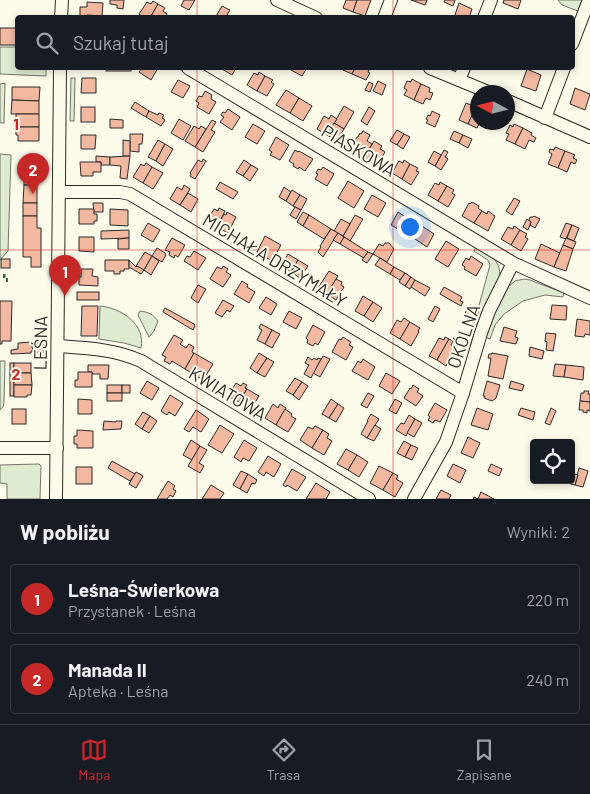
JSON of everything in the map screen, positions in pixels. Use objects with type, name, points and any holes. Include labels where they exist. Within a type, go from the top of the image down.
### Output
[{"type":"street","points":[[61,15],[62,0]]},
{"type":"street","points":[[277,0],[310,15]]},
{"type":"street","points":[[385,15],[391,0]]},
{"type":"street","points":[[485,15],[490,0]]},
{"type":"street","points":[[575,36],[589,0]]},
{"type":"street","name":"LEŚNA","points":[[56,499],[60,70]]},
{"type":"street","name":"PIASKOWA","points":[[191,70],[513,263]]},
{"type":"street","points":[[435,70],[471,85]]},
{"type":"street","points":[[459,80],[463,70]]},
{"type":"street","points":[[545,118],[563,70]]},
{"type":"street","points":[[515,104],[590,137]]},
{"type":"street","name":"MICHAŁA DRZYMAŁY","points":[[59,192],[120,192],[130,194],[463,393]]},
{"type":"street","points":[[513,263],[590,298]]},
{"type":"street","name":"OKÓLNA","points":[[414,499],[446,442],[481,334],[513,263]]},
{"type":"street","name":"KWIATOWA","points":[[58,346],[120,353],[141,360],[369,499]]},
{"type":"street","points":[[0,448],[57,448]]},
{"type":"green space","points":[[558,0],[582,0],[578,11],[562,5]]},
{"type":"green space","points":[[0,47],[15,47],[15,70],[46,70],[46,76],[0,74]]},
{"type":"green space","points":[[71,78],[75,78],[74,121],[70,121]]},
{"type":"green space","points":[[5,83],[4,123],[0,123],[0,84]]},
{"type":"green space","points":[[0,154],[11,155],[8,251],[0,260]]},
{"type":"green space","points":[[476,247],[494,259],[500,271],[500,278],[472,346],[470,346],[479,318],[478,309],[490,265],[488,260],[474,251]]},
{"type":"green space","points":[[524,279],[564,293],[563,297],[545,295],[523,301],[504,314],[495,325],[490,339],[485,337],[492,318],[509,286],[515,281]]},
{"type":"green space","points":[[100,306],[108,307],[124,314],[136,325],[142,339],[141,348],[99,339]]},
{"type":"green space","points":[[140,311],[150,314],[158,321],[149,337],[138,315]]},
{"type":"green space","points":[[0,361],[5,361],[4,402],[0,410]]},
{"type":"green space","points":[[39,464],[41,466],[40,499],[7,499],[7,484],[0,483],[0,465]]},
{"type":"building","points":[[110,0],[124,0],[123,9],[117,8],[117,5],[110,4]]},
{"type":"building","points":[[184,0],[195,0],[189,10],[181,6]]},
{"type":"building","points":[[346,0],[357,0],[353,12],[343,8]]},
{"type":"building","points":[[357,0],[371,0],[365,15],[353,12]]},
{"type":"building","points":[[411,0],[427,0],[425,5]]},
{"type":"building","points":[[445,0],[455,0],[453,6],[444,2]]},
{"type":"building","points":[[504,0],[521,0],[518,9],[503,3]]},
{"type":"building","points":[[153,1],[158,4],[152,15],[139,14],[147,2],[151,4]]},
{"type":"building","points":[[87,2],[103,3],[102,15],[80,15],[80,7],[87,7]]},
{"type":"building","points":[[459,3],[472,9],[470,15],[455,15]]},
{"type":"building","points":[[158,4],[165,8],[163,11],[167,14],[166,15],[152,15]]},
{"type":"building","points":[[222,6],[230,10],[227,15],[217,15]]},
{"type":"building","points":[[0,28],[15,28],[15,45],[0,45]]},
{"type":"building","points":[[106,70],[131,70],[131,71]]},
{"type":"building","points":[[140,70],[157,70],[151,80],[139,72]]},
{"type":"building","points":[[224,70],[235,70],[232,75]]},
{"type":"building","points":[[291,70],[306,70],[302,76]]},
{"type":"building","points":[[343,70],[354,70],[352,74]]},
{"type":"building","points":[[354,70],[369,70],[368,72],[370,73],[366,80],[352,74]]},
{"type":"building","points":[[527,70],[541,75],[536,91],[521,86]]},
{"type":"building","points":[[259,72],[265,76],[257,91],[247,85],[254,73],[258,75]]},
{"type":"building","points":[[265,76],[273,80],[271,82],[274,84],[267,96],[257,91]]},
{"type":"building","points":[[82,78],[96,78],[96,93],[81,93]]},
{"type":"building","points":[[412,79],[421,84],[414,100],[404,95],[407,90],[404,88],[407,81],[411,82]]},
{"type":"building","points":[[178,80],[190,86],[183,98],[171,92]]},
{"type":"building","points":[[378,81],[386,85],[382,95],[373,91]]},
{"type":"building","points":[[369,82],[373,84],[370,92],[365,90]]},
{"type":"building","points":[[421,84],[430,88],[429,92],[433,93],[430,100],[426,98],[423,104],[414,100]]},
{"type":"building","points":[[12,87],[40,87],[39,101],[12,100]]},
{"type":"building","points":[[575,88],[590,94],[585,110],[570,104]]},
{"type":"building","points":[[286,90],[299,98],[290,113],[276,105]]},
{"type":"building","points":[[205,91],[212,95],[211,99],[216,102],[209,114],[197,107],[199,103],[196,101],[199,96],[202,97]]},
{"type":"building","points":[[299,98],[312,106],[303,121],[290,113]]},
{"type":"building","points":[[12,100],[39,101],[39,114],[11,114]]},
{"type":"building","points":[[135,102],[149,111],[146,117],[131,108]]},
{"type":"building","points":[[466,103],[470,105],[470,120],[468,124],[459,120]]},
{"type":"building","points":[[344,106],[354,112],[344,129],[334,123]]},
{"type":"building","points":[[81,107],[95,107],[95,122],[81,122]]},
{"type":"building","points":[[369,107],[375,111],[367,125],[361,121]]},
{"type":"building","points":[[228,109],[240,117],[232,130],[220,122],[224,117],[221,115]]},
{"type":"building","points":[[149,111],[158,115],[159,113],[164,115],[162,118],[165,120],[161,126],[146,117]]},
{"type":"building","points":[[432,111],[440,115],[435,127],[426,123],[428,115],[430,116]]},
{"type":"building","points":[[16,114],[39,114],[39,127],[18,127],[19,121],[16,121]]},
{"type":"building","points":[[331,115],[337,119],[327,135],[317,129],[324,116],[329,119]]},
{"type":"building","points":[[110,119],[123,120],[123,128],[110,128]]},
{"type":"building","points":[[179,119],[191,126],[183,140],[171,133]]},
{"type":"building","points":[[212,120],[216,122],[211,130],[215,132],[203,152],[195,147]]},
{"type":"building","points":[[334,123],[344,129],[337,141],[327,135]]},
{"type":"building","points":[[253,124],[265,131],[257,144],[245,137]]},
{"type":"building","points":[[515,124],[523,128],[515,144],[506,140],[509,134],[506,133],[508,130],[515,130]]},
{"type":"building","points":[[194,126],[199,129],[201,126],[206,129],[195,147],[185,141]]},
{"type":"building","points":[[16,127],[39,127],[39,141],[18,141]]},
{"type":"building","points":[[523,128],[532,133],[531,135],[536,138],[534,142],[529,140],[525,149],[515,144]]},
{"type":"building","points":[[397,130],[404,134],[397,145],[390,141]]},
{"type":"building","points":[[363,131],[370,135],[367,141],[372,144],[364,158],[349,150]]},
{"type":"building","points":[[454,131],[463,135],[459,143],[450,139]]},
{"type":"building","points":[[130,134],[143,134],[142,144],[139,144],[139,152],[130,151]]},
{"type":"building","points":[[404,134],[410,137],[403,149],[397,145]]},
{"type":"building","points":[[81,135],[96,135],[95,149],[81,149]]},
{"type":"building","points":[[463,135],[472,139],[468,148],[459,143]]},
{"type":"building","points":[[276,137],[289,145],[280,160],[270,155],[272,152],[269,150]]},
{"type":"building","points":[[123,140],[130,141],[130,156],[123,156]]},
{"type":"building","points":[[158,140],[165,144],[156,161],[148,157]]},
{"type":"building","points":[[374,141],[382,146],[380,149],[385,152],[377,166],[364,158]]},
{"type":"building","points":[[165,144],[173,149],[163,166],[156,161]]},
{"type":"building","points":[[555,147],[565,151],[558,168],[548,164],[552,154],[549,152],[550,149],[554,150]]},
{"type":"building","points":[[295,150],[313,159],[305,171],[293,166],[294,164],[289,161]]},
{"type":"building","points":[[444,150],[448,152],[445,157],[448,159],[441,170],[435,166]]},
{"type":"building","points":[[434,151],[441,155],[435,166],[428,162]]},
{"type":"building","points":[[565,151],[575,155],[573,158],[577,160],[575,164],[571,162],[567,172],[558,168]]},
{"type":"building","points":[[96,156],[110,157],[110,165],[101,165],[101,162],[96,162]]},
{"type":"building","points":[[130,156],[127,179],[120,178],[121,166],[110,165],[110,157]]},
{"type":"building","points":[[203,159],[206,161],[195,179],[190,176],[190,173],[198,160],[202,162]]},
{"type":"building","points":[[244,160],[251,165],[243,176],[236,172]]},
{"type":"building","points":[[404,160],[410,164],[402,179],[392,173],[399,161],[403,163]]},
{"type":"building","points":[[80,162],[101,162],[101,172],[93,172],[93,176],[81,176]]},
{"type":"building","points":[[146,163],[152,167],[143,183],[133,177],[141,164],[144,166]]},
{"type":"building","points":[[24,164],[37,164],[37,172],[24,172]]},
{"type":"building","points":[[410,164],[418,168],[416,171],[419,172],[411,185],[402,179]]},
{"type":"building","points":[[251,165],[258,169],[250,181],[243,176]]},
{"type":"building","points":[[152,167],[163,173],[153,189],[143,183]]},
{"type":"building","points":[[323,167],[334,174],[327,186],[315,179],[318,169],[321,170]]},
{"type":"building","points":[[24,172],[37,172],[37,185],[24,185]]},
{"type":"building","points":[[348,181],[364,191],[354,208],[338,198]]},
{"type":"building","points":[[220,182],[238,192],[233,199],[216,189]]},
{"type":"building","points":[[440,182],[447,186],[438,201],[428,195],[435,183],[439,185]]},
{"type":"building","points":[[24,185],[37,185],[37,203],[23,203]]},
{"type":"building","points":[[184,185],[190,189],[180,205],[170,199],[177,187],[182,190]]},
{"type":"building","points":[[447,186],[454,190],[452,193],[455,195],[448,207],[438,201]]},
{"type":"building","points":[[284,187],[291,192],[286,201],[279,197]]},
{"type":"building","points":[[292,190],[300,195],[293,206],[286,201]]},
{"type":"building","points":[[188,193],[198,199],[191,212],[180,205]]},
{"type":"building","points":[[300,195],[307,199],[301,210],[293,206]]},
{"type":"building","points":[[372,195],[386,203],[378,217],[364,209]]},
{"type":"building","points":[[514,198],[520,201],[512,215],[506,211]]},
{"type":"building","points":[[472,202],[479,206],[478,208],[482,211],[474,223],[462,216],[469,203]]},
{"type":"building","points":[[23,203],[37,203],[37,216],[23,216]]},
{"type":"building","points":[[93,203],[103,203],[103,212],[94,212]]},
{"type":"building","points":[[295,207],[301,210],[296,219],[290,215]]},
{"type":"building","points":[[219,208],[225,211],[217,227],[207,221],[214,209],[218,211]]},
{"type":"building","points":[[79,209],[94,209],[94,214],[97,214],[97,221],[94,221],[94,224],[79,224]]},
{"type":"building","points":[[110,209],[128,210],[128,226],[110,225]]},
{"type":"building","points":[[482,211],[487,214],[488,211],[495,216],[488,231],[474,223]]},
{"type":"building","points":[[227,212],[236,217],[228,233],[217,227]]},
{"type":"building","points":[[303,212],[309,215],[303,226],[297,222]]},
{"type":"building","points":[[398,212],[410,220],[403,232],[391,225]]},
{"type":"building","points":[[309,215],[331,229],[324,239],[303,226]]},
{"type":"building","points":[[355,215],[363,219],[350,241],[343,236]]},
{"type":"building","points":[[23,216],[37,216],[37,228],[41,228],[41,267],[31,267],[31,257],[23,257]]},
{"type":"building","points":[[534,216],[540,219],[535,228],[530,225],[531,222],[529,221],[530,217]]},
{"type":"building","points":[[341,219],[350,224],[343,236],[334,231]]},
{"type":"building","points":[[527,219],[531,222],[528,230],[523,227]]},
{"type":"building","points":[[148,223],[160,230],[153,242],[141,235]]},
{"type":"building","points":[[566,223],[572,225],[566,239],[560,237]]},
{"type":"building","points":[[572,225],[579,228],[574,241],[567,238]]},
{"type":"building","points":[[422,226],[434,234],[427,247],[415,239]]},
{"type":"building","points":[[514,226],[520,230],[511,245],[501,239],[508,227],[513,229]]},
{"type":"building","points":[[331,229],[338,233],[323,257],[318,252]]},
{"type":"building","points":[[129,230],[129,238],[101,239],[101,231]]},
{"type":"building","points":[[520,230],[527,234],[525,237],[528,239],[521,251],[511,245]]},
{"type":"building","points":[[338,233],[344,237],[340,244],[333,240]]},
{"type":"building","points":[[265,236],[281,245],[272,261],[257,252]]},
{"type":"building","points":[[79,237],[94,237],[94,252],[79,251]]},
{"type":"building","points":[[344,237],[368,252],[364,258],[340,244]]},
{"type":"building","points":[[129,238],[129,249],[118,249],[118,239]]},
{"type":"building","points":[[172,238],[185,245],[178,257],[175,255],[174,258],[169,255],[170,252],[165,250]]},
{"type":"building","points":[[566,238],[576,242],[573,249],[563,245]]},
{"type":"building","points":[[446,241],[459,249],[448,267],[435,259]]},
{"type":"building","points":[[385,243],[389,243],[394,249],[387,262],[373,254],[379,244],[383,246]]},
{"type":"building","points":[[541,244],[560,253],[554,267],[535,259]]},
{"type":"building","points":[[563,245],[573,249],[566,271],[554,267]]},
{"type":"building","points":[[157,248],[166,255],[162,262],[152,256]]},
{"type":"building","points":[[194,251],[206,258],[198,270],[184,261]]},
{"type":"building","points":[[145,252],[152,256],[144,270],[136,266]]},
{"type":"building","points":[[368,252],[373,254],[367,263],[362,260]]},
{"type":"building","points":[[288,254],[298,260],[291,272],[281,266]]},
{"type":"building","points":[[152,256],[159,261],[151,275],[144,270]]},
{"type":"building","points":[[471,256],[483,264],[476,276],[464,269],[465,267],[462,265],[466,258],[469,260]]},
{"type":"building","points":[[380,258],[394,267],[390,274],[375,265]]},
{"type":"building","points":[[1,259],[10,259],[10,268],[1,268]]},
{"type":"building","points":[[105,260],[129,260],[129,269],[120,271],[120,274],[114,274],[114,271],[105,271]]},
{"type":"building","points":[[129,260],[136,267],[144,270],[141,274],[129,267]]},
{"type":"building","points":[[298,260],[308,266],[300,278],[291,272]]},
{"type":"building","points":[[223,266],[228,269],[226,272],[231,275],[223,287],[210,279],[217,267],[222,269]]},
{"type":"building","points":[[394,267],[405,273],[400,280],[390,274]]},
{"type":"building","points":[[81,269],[93,269],[92,276],[98,277],[98,286],[79,285]]},
{"type":"building","points":[[329,271],[338,276],[327,294],[318,288]]},
{"type":"building","points":[[405,273],[411,277],[405,286],[399,282]]},
{"type":"building","points":[[411,277],[415,280],[410,289],[405,286]]},
{"type":"building","points":[[336,279],[342,282],[341,285],[344,287],[336,300],[327,294]]},
{"type":"building","points":[[415,280],[430,288],[425,296],[411,287]]},
{"type":"building","points":[[242,281],[255,292],[249,303],[234,294]]},
{"type":"building","points":[[198,285],[206,289],[198,303],[191,298]]},
{"type":"building","points":[[444,287],[462,297],[460,301],[463,302],[461,306],[440,294]]},
{"type":"building","points":[[77,292],[99,292],[99,300],[77,300]]},
{"type":"building","points":[[363,296],[373,302],[364,316],[355,311]]},
{"type":"building","points":[[266,297],[277,304],[271,315],[259,308]]},
{"type":"building","points":[[223,300],[234,306],[230,312],[227,310],[222,317],[215,313]]},
{"type":"building","points":[[0,301],[12,301],[11,341],[2,341],[2,344],[0,344]]},
{"type":"building","points":[[373,302],[382,308],[373,322],[364,316]]},
{"type":"building","points":[[552,305],[567,306],[566,320],[550,319]]},
{"type":"building","points":[[82,306],[98,306],[97,336],[81,336]]},
{"type":"building","points":[[435,306],[440,309],[433,322],[428,319]]},
{"type":"building","points":[[165,308],[194,324],[193,330],[163,312]]},
{"type":"building","points":[[467,310],[477,317],[474,323],[463,316]]},
{"type":"building","points":[[289,311],[302,318],[296,329],[283,322]]},
{"type":"building","points":[[404,318],[410,322],[400,339],[390,333],[397,320],[401,322]]},
{"type":"building","points":[[577,319],[590,321],[590,335],[585,334],[584,337],[575,336]]},
{"type":"building","points":[[410,322],[420,328],[411,346],[400,339]]},
{"type":"building","points":[[261,324],[272,330],[265,344],[257,340],[262,330],[259,328]]},
{"type":"building","points":[[313,325],[325,332],[318,345],[315,343],[313,346],[307,343],[308,340],[306,338]]},
{"type":"building","points":[[504,327],[517,331],[515,337],[518,338],[516,344],[500,341]]},
{"type":"building","points":[[272,330],[280,334],[272,348],[265,344]]},
{"type":"building","points":[[546,333],[556,334],[553,351],[546,350]]},
{"type":"building","points":[[174,335],[183,340],[180,344],[186,348],[189,344],[194,347],[192,352],[194,353],[185,369],[172,361],[170,364],[164,361],[166,357],[162,355]]},
{"type":"building","points":[[343,337],[351,342],[349,345],[353,347],[346,360],[332,352],[339,339],[341,340]]},
{"type":"building","points":[[445,337],[449,339],[437,360],[429,356],[439,338],[444,340]]},
{"type":"building","points":[[449,339],[453,341],[451,345],[456,347],[446,366],[437,360]]},
{"type":"building","points":[[31,342],[33,351],[31,353],[11,354],[11,350],[18,349],[18,343]]},
{"type":"building","points":[[35,344],[43,344],[43,353],[35,352]]},
{"type":"building","points":[[530,347],[544,351],[542,359],[529,356]]},
{"type":"building","points":[[194,353],[213,364],[203,380],[185,369]]},
{"type":"building","points":[[259,353],[267,358],[257,373],[250,368]]},
{"type":"building","points":[[489,354],[508,356],[503,379],[488,376],[491,358],[488,358]]},
{"type":"building","points":[[323,356],[330,359],[320,377],[313,373]]},
{"type":"building","points":[[308,357],[312,360],[314,358],[317,360],[318,358],[321,359],[311,378],[304,374],[309,365],[305,363]]},
{"type":"building","points":[[267,358],[274,362],[265,377],[257,373]]},
{"type":"building","points":[[363,359],[375,367],[368,380],[352,371],[358,361],[361,363]]},
{"type":"building","points":[[10,363],[14,363],[14,396],[10,396]]},
{"type":"building","points":[[14,363],[31,363],[31,373],[14,373]]},
{"type":"building","points":[[555,364],[566,365],[564,377],[553,376]]},
{"type":"building","points":[[88,365],[109,365],[108,379],[100,379],[100,374],[88,372]]},
{"type":"building","points":[[566,365],[584,367],[583,380],[564,377]]},
{"type":"building","points":[[78,372],[92,372],[92,387],[75,387],[75,380],[78,380]]},
{"type":"building","points":[[14,373],[31,373],[32,385],[14,385]]},
{"type":"building","points":[[386,373],[400,381],[392,394],[379,386]]},
{"type":"building","points":[[295,378],[302,382],[293,395],[286,391]]},
{"type":"building","points":[[147,381],[159,388],[152,400],[140,393]]},
{"type":"building","points":[[487,381],[500,385],[496,398],[492,401],[483,396]]},
{"type":"building","points":[[511,381],[524,385],[522,391],[509,388]]},
{"type":"building","points":[[302,382],[308,386],[299,400],[293,395]]},
{"type":"building","points":[[236,383],[241,386],[243,383],[247,385],[245,388],[247,389],[239,402],[228,396]]},
{"type":"building","points":[[14,385],[32,385],[31,395],[27,395],[27,397],[14,397]]},
{"type":"building","points":[[107,385],[122,385],[122,393],[107,393]]},
{"type":"building","points":[[122,385],[130,385],[130,393],[122,393]]},
{"type":"building","points":[[413,385],[419,389],[417,392],[423,396],[416,406],[404,398]]},
{"type":"building","points":[[247,389],[259,396],[251,409],[239,402]]},
{"type":"building","points":[[584,391],[589,391],[590,402],[580,401],[581,393],[584,393]]},
{"type":"building","points":[[107,393],[122,393],[122,401],[107,401]]},
{"type":"building","points":[[368,393],[374,396],[367,408],[361,405]]},
{"type":"building","points":[[170,395],[183,403],[175,416],[169,412],[167,415],[161,411]]},
{"type":"building","points":[[78,399],[92,400],[92,414],[78,414]]},
{"type":"building","points":[[331,399],[338,404],[329,418],[322,414]]},
{"type":"building","points":[[395,399],[402,403],[396,414],[389,410]]},
{"type":"building","points":[[580,401],[590,402],[590,411],[587,410],[587,413],[579,410]]},
{"type":"building","points":[[435,403],[447,410],[440,422],[435,420],[433,423],[428,420],[430,417],[428,415]]},
{"type":"building","points":[[273,404],[278,408],[280,404],[286,408],[276,425],[265,418]]},
{"type":"building","points":[[338,404],[344,408],[336,422],[329,418]]},
{"type":"building","points":[[477,408],[493,414],[488,430],[471,425]]},
{"type":"building","points":[[521,408],[535,412],[533,420],[518,415]]},
{"type":"building","points":[[551,408],[556,411],[550,425],[545,423]]},
{"type":"building","points":[[12,409],[26,409],[26,424],[12,424]]},
{"type":"building","points":[[285,409],[296,419],[288,432],[276,425]]},
{"type":"building","points":[[196,410],[209,419],[201,432],[193,427],[189,432],[184,429]]},
{"type":"building","points":[[143,412],[150,416],[142,429],[135,424]]},
{"type":"building","points":[[371,414],[379,419],[367,438],[361,434]]},
{"type":"building","points":[[409,415],[415,419],[406,436],[396,430],[401,423],[404,424]]},
{"type":"building","points":[[150,416],[157,421],[149,433],[142,429]]},
{"type":"building","points":[[415,419],[422,423],[414,437],[407,433]]},
{"type":"building","points":[[104,421],[122,421],[121,429],[103,430]]},
{"type":"building","points":[[220,425],[234,434],[222,453],[208,445]]},
{"type":"building","points":[[375,425],[381,429],[374,441],[367,438]]},
{"type":"building","points":[[315,426],[323,430],[312,448],[300,440],[308,427],[313,429]]},
{"type":"building","points":[[77,430],[93,431],[93,448],[77,448],[77,444],[74,444],[74,436],[77,436]]},
{"type":"building","points":[[323,430],[329,434],[327,438],[332,441],[324,455],[312,448]]},
{"type":"building","points":[[468,437],[480,443],[473,458],[461,453]]},
{"type":"building","points":[[191,440],[200,446],[192,460],[183,455]]},
{"type":"building","points":[[244,440],[257,448],[249,461],[243,458],[241,462],[234,457]]},
{"type":"building","points":[[404,441],[411,445],[405,457],[397,453]]},
{"type":"building","points":[[411,445],[418,448],[412,460],[405,457]]},
{"type":"building","points":[[200,446],[207,450],[199,463],[204,466],[200,473],[188,466]]},
{"type":"building","points":[[346,449],[357,455],[348,470],[337,464]]},
{"type":"building","points":[[357,455],[368,462],[359,477],[348,470]]},
{"type":"building","points":[[268,456],[281,464],[274,477],[266,472],[264,476],[258,472]]},
{"type":"building","points":[[112,461],[135,474],[130,481],[108,468]]},
{"type":"building","points":[[453,464],[466,470],[460,483],[447,476]]},
{"type":"building","points":[[491,464],[502,469],[499,476],[488,471]]},
{"type":"building","points":[[379,466],[393,473],[383,490],[370,483]]},
{"type":"building","points":[[76,467],[92,467],[92,484],[76,484]]},
{"type":"building","points":[[579,468],[588,471],[583,487],[575,485]]},
{"type":"building","points":[[292,469],[306,477],[297,491],[287,485],[286,487],[283,485]]},
{"type":"building","points":[[241,471],[248,474],[240,489],[233,485]]},
{"type":"building","points":[[136,472],[143,476],[136,488],[129,484]]},
{"type":"building","points":[[393,473],[398,476],[396,479],[403,483],[395,497],[383,490]]},
{"type":"building","points":[[248,474],[257,480],[255,484],[252,483],[247,493],[240,489]]},
{"type":"building","points":[[575,474],[578,475],[575,485],[571,484],[575,484]]},
{"type":"building","points":[[168,481],[175,486],[173,489],[176,491],[173,497],[170,495],[167,499],[157,499]]},
{"type":"building","points":[[316,483],[330,492],[326,499],[306,499]]},
{"type":"building","points":[[211,485],[224,493],[220,499],[202,499]]},
{"type":"building","points":[[441,490],[451,495],[449,499],[436,499]]},
{"type":"building","points":[[481,492],[494,499],[478,499]]},
{"type":"place","name":"Manada II","points":[[33,194]]},
{"type":"place","name":"Leśna-Świerkowa","points":[[65,296]]}]
